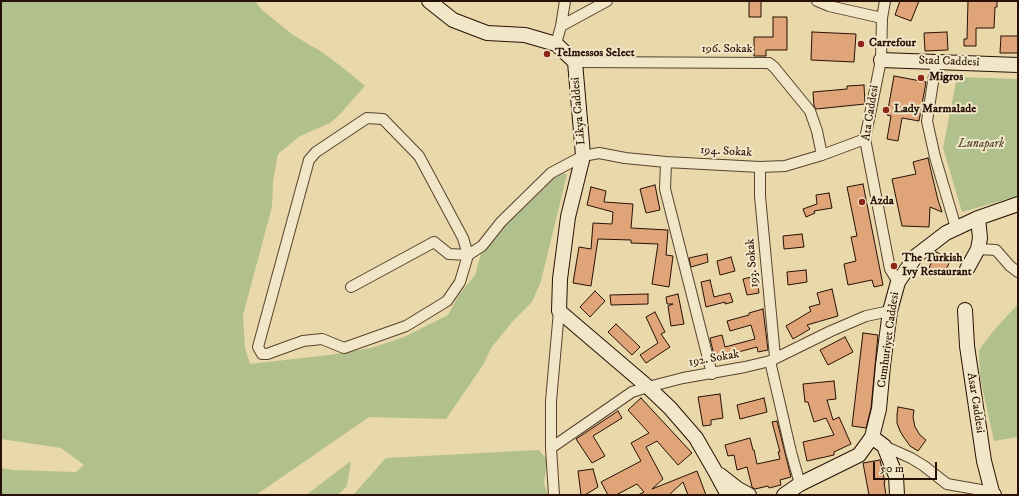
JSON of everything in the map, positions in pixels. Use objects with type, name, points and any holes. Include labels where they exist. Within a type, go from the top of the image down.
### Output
[{"type":"street","name":"Likya Caddesi","points":[[429,1],[453,20],[487,33],[525,34],[556,44],[575,62],[583,156]]},
{"type":"street","points":[[556,44],[561,26],[564,1]]},
{"type":"street","points":[[561,26],[607,1]]},
{"type":"street","points":[[817,1],[829,6],[882,18]]},
{"type":"street","name":"Ata Caddesi","points":[[885,1],[882,18],[881,60],[865,140],[890,269],[898,282]]},
{"type":"street","name":"Stad Caddesi","points":[[881,60],[1018,65]]},
{"type":"street","name":"196. Sokak","points":[[575,62],[769,63],[774,66],[810,111],[817,130],[822,155]]},
{"type":"street","points":[[936,62],[927,121],[935,157],[956,228]]},
{"type":"street","points":[[367,118],[383,119],[419,156],[463,238],[468,255],[460,282],[447,301],[406,326],[344,348],[322,339],[303,341],[266,354],[262,354],[258,346],[309,160],[316,152],[367,118]]},
{"type":"street","name":"194. Sokak","points":[[583,156],[599,153],[625,158],[666,162],[760,167],[785,166],[865,140]]},
{"type":"street","points":[[351,287],[434,242],[449,254],[468,255],[482,246],[501,222],[551,173],[583,156]]},
{"type":"street","points":[[554,495],[551,401],[559,311],[560,278],[568,217],[583,156]]},
{"type":"street","points":[[666,162],[665,189],[712,374]]},
{"type":"street","name":"193. Sokak","points":[[760,167],[760,196],[772,359],[791,452],[800,484]]},
{"type":"street","name":"Cumhuriyet Caddesi","points":[[785,495],[800,484],[860,455],[872,437],[879,409],[890,311],[898,282],[916,256],[946,233],[978,218],[1018,204]]},
{"type":"street","points":[[967,269],[978,249],[980,238],[978,218]]},
{"type":"street","points":[[978,249],[996,250],[1010,266],[1018,272]]},
{"type":"street","name":"Asar Caddesi","points":[[965,310],[967,346],[984,461],[993,493]]},
{"type":"street","points":[[559,311],[648,387],[670,408],[696,438],[728,495]]},
{"type":"street","name":"192. Sokak","points":[[552,448],[632,392],[683,378],[745,367],[772,359],[866,316],[890,311]]},
{"type":"street","points":[[872,437],[884,446],[911,458],[947,484],[993,493]]},
{"type":"street","points":[[884,446],[896,476],[897,495]]},
{"type":"street","points":[[715,471],[738,489],[749,495]]},
{"type":"green space","points":[[1,1],[255,1],[262,10],[293,35],[322,52],[365,86],[330,123],[300,136],[278,154],[273,182],[272,207],[243,315],[245,348],[250,364],[329,355],[371,348],[404,337],[448,315],[459,295],[475,275],[481,254],[497,230],[560,173],[567,174],[541,281],[532,302],[513,321],[491,348],[483,365],[446,419],[369,417],[256,495],[1,495],[1,468],[13,470],[76,472],[84,465],[61,448],[1,439]]},
{"type":"green space","name":"Lunapark","points":[[957,77],[1018,79],[1018,196],[962,212],[943,148]]},
{"type":"green space","points":[[1018,304],[1018,437],[994,441],[980,377],[979,350],[995,329]]},
{"type":"green space","points":[[539,450],[547,460],[544,483],[548,495],[353,495],[386,458]]},
{"type":"green space","points":[[351,461],[347,486],[338,495],[306,495]]},
{"type":"building","points":[[749,1],[761,1],[761,17],[749,17]]},
{"type":"building","points":[[900,1],[919,1],[911,21],[895,15]]},
{"type":"building","points":[[968,1],[997,1],[997,7],[995,7],[994,28],[976,28],[976,46],[964,46],[964,39],[967,39]]},
{"type":"building","points":[[773,17],[787,17],[787,50],[766,50],[766,56],[754,56],[754,37],[773,37]]},
{"type":"building","points":[[812,32],[856,34],[854,62],[811,60]]},
{"type":"building","points":[[947,32],[948,50],[925,51],[924,33]]},
{"type":"building","points":[[1001,36],[1018,36],[1018,53],[1000,53]]},
{"type":"building","points":[[894,76],[926,82],[919,121],[902,118],[898,141],[887,139],[891,116],[887,115]]},
{"type":"building","points":[[864,85],[865,104],[816,109],[814,106],[813,92],[847,89],[847,86]]},
{"type":"building","points":[[928,158],[942,212],[930,207],[929,227],[902,226],[892,179],[916,174],[913,162]]},
{"type":"building","points":[[863,184],[883,285],[874,287],[872,280],[848,285],[844,264],[856,261],[851,237],[857,236],[847,187]]},
{"type":"building","points":[[655,185],[660,210],[646,213],[640,189]]},
{"type":"building","points":[[591,187],[606,191],[604,202],[633,204],[631,228],[668,230],[666,255],[673,256],[669,287],[652,284],[658,244],[631,243],[631,240],[598,239],[591,286],[573,283],[579,247],[591,249],[593,223],[612,224],[613,212],[587,205]]},
{"type":"building","points":[[829,193],[832,208],[814,211],[815,213],[806,217],[803,209],[817,204],[816,195]]},
{"type":"building","points":[[802,234],[804,247],[784,249],[783,236]]},
{"type":"building","points":[[936,252],[951,259],[944,274],[929,268]]},
{"type":"building","points":[[707,254],[708,262],[691,267],[689,258]]},
{"type":"building","points":[[731,257],[735,271],[720,275],[717,261]]},
{"type":"building","points":[[806,270],[807,282],[788,285],[787,272]]},
{"type":"building","points":[[756,276],[759,293],[747,295],[743,279]]},
{"type":"building","points":[[710,280],[714,297],[730,293],[733,302],[725,304],[725,302],[706,307],[701,282]]},
{"type":"building","points":[[832,289],[838,316],[807,325],[810,329],[793,339],[786,326],[811,311],[809,307],[820,304],[817,293]]},
{"type":"building","points":[[595,291],[605,301],[590,317],[580,307]]},
{"type":"building","points":[[648,294],[648,304],[611,305],[610,295]]},
{"type":"building","points":[[678,294],[684,324],[671,326],[668,306],[673,304],[667,304],[666,297]]},
{"type":"building","points":[[763,309],[768,350],[758,352],[757,347],[727,355],[715,360],[710,338],[722,335],[725,347],[755,339],[751,325],[730,331],[727,321],[749,315],[749,313]]},
{"type":"building","points":[[655,312],[665,332],[661,334],[670,347],[646,363],[640,355],[658,343],[646,317]]},
{"type":"building","points":[[616,324],[640,347],[632,355],[608,332]]},
{"type":"building","points":[[863,333],[878,335],[871,408],[866,428],[852,426]]},
{"type":"building","points":[[845,337],[853,352],[828,365],[820,350]]},
{"type":"building","points":[[834,381],[836,399],[827,400],[833,420],[839,417],[851,444],[834,452],[834,455],[807,461],[803,442],[834,435],[826,418],[814,422],[808,402],[805,402],[803,384]]},
{"type":"building","points":[[720,394],[723,418],[711,420],[711,425],[703,426],[698,397]]},
{"type":"building","points":[[641,398],[692,453],[678,465],[657,441],[646,447],[663,479],[652,489],[697,471],[706,495],[688,495],[683,482],[669,495],[638,495],[644,492],[637,484],[616,495],[608,495],[601,482],[641,461],[631,443],[649,433],[628,410]]},
{"type":"building","points":[[764,398],[767,412],[740,419],[737,405]]},
{"type":"building","points":[[898,407],[914,410],[913,417],[915,427],[920,435],[926,440],[918,451],[910,446],[900,431],[897,423]]},
{"type":"building","points":[[618,411],[622,418],[593,436],[605,456],[592,463],[576,439]]},
{"type":"building","points":[[777,421],[791,477],[780,480],[781,485],[755,489],[752,487],[747,467],[737,470],[734,455],[728,456],[725,445],[750,438],[757,464],[780,459],[778,452],[780,452],[772,422]]},
{"type":"building","points":[[880,460],[885,482],[886,495],[869,495],[863,463]]},
{"type":"building","points":[[593,469],[598,487],[585,495],[581,495],[578,471]]},
{"type":"place","name":"Carrefour","points":[[861,44]]},
{"type":"place","name":"Telmessos Select","points":[[547,54]]},
{"type":"place","name":"Migros","points":[[921,78]]},
{"type":"place","name":"Lady Marmalade","points":[[886,110]]},
{"type":"place","name":"Azda","points":[[862,202]]},
{"type":"place","name":"The Turkish Ivy Restaurant","points":[[894,266]]}]
